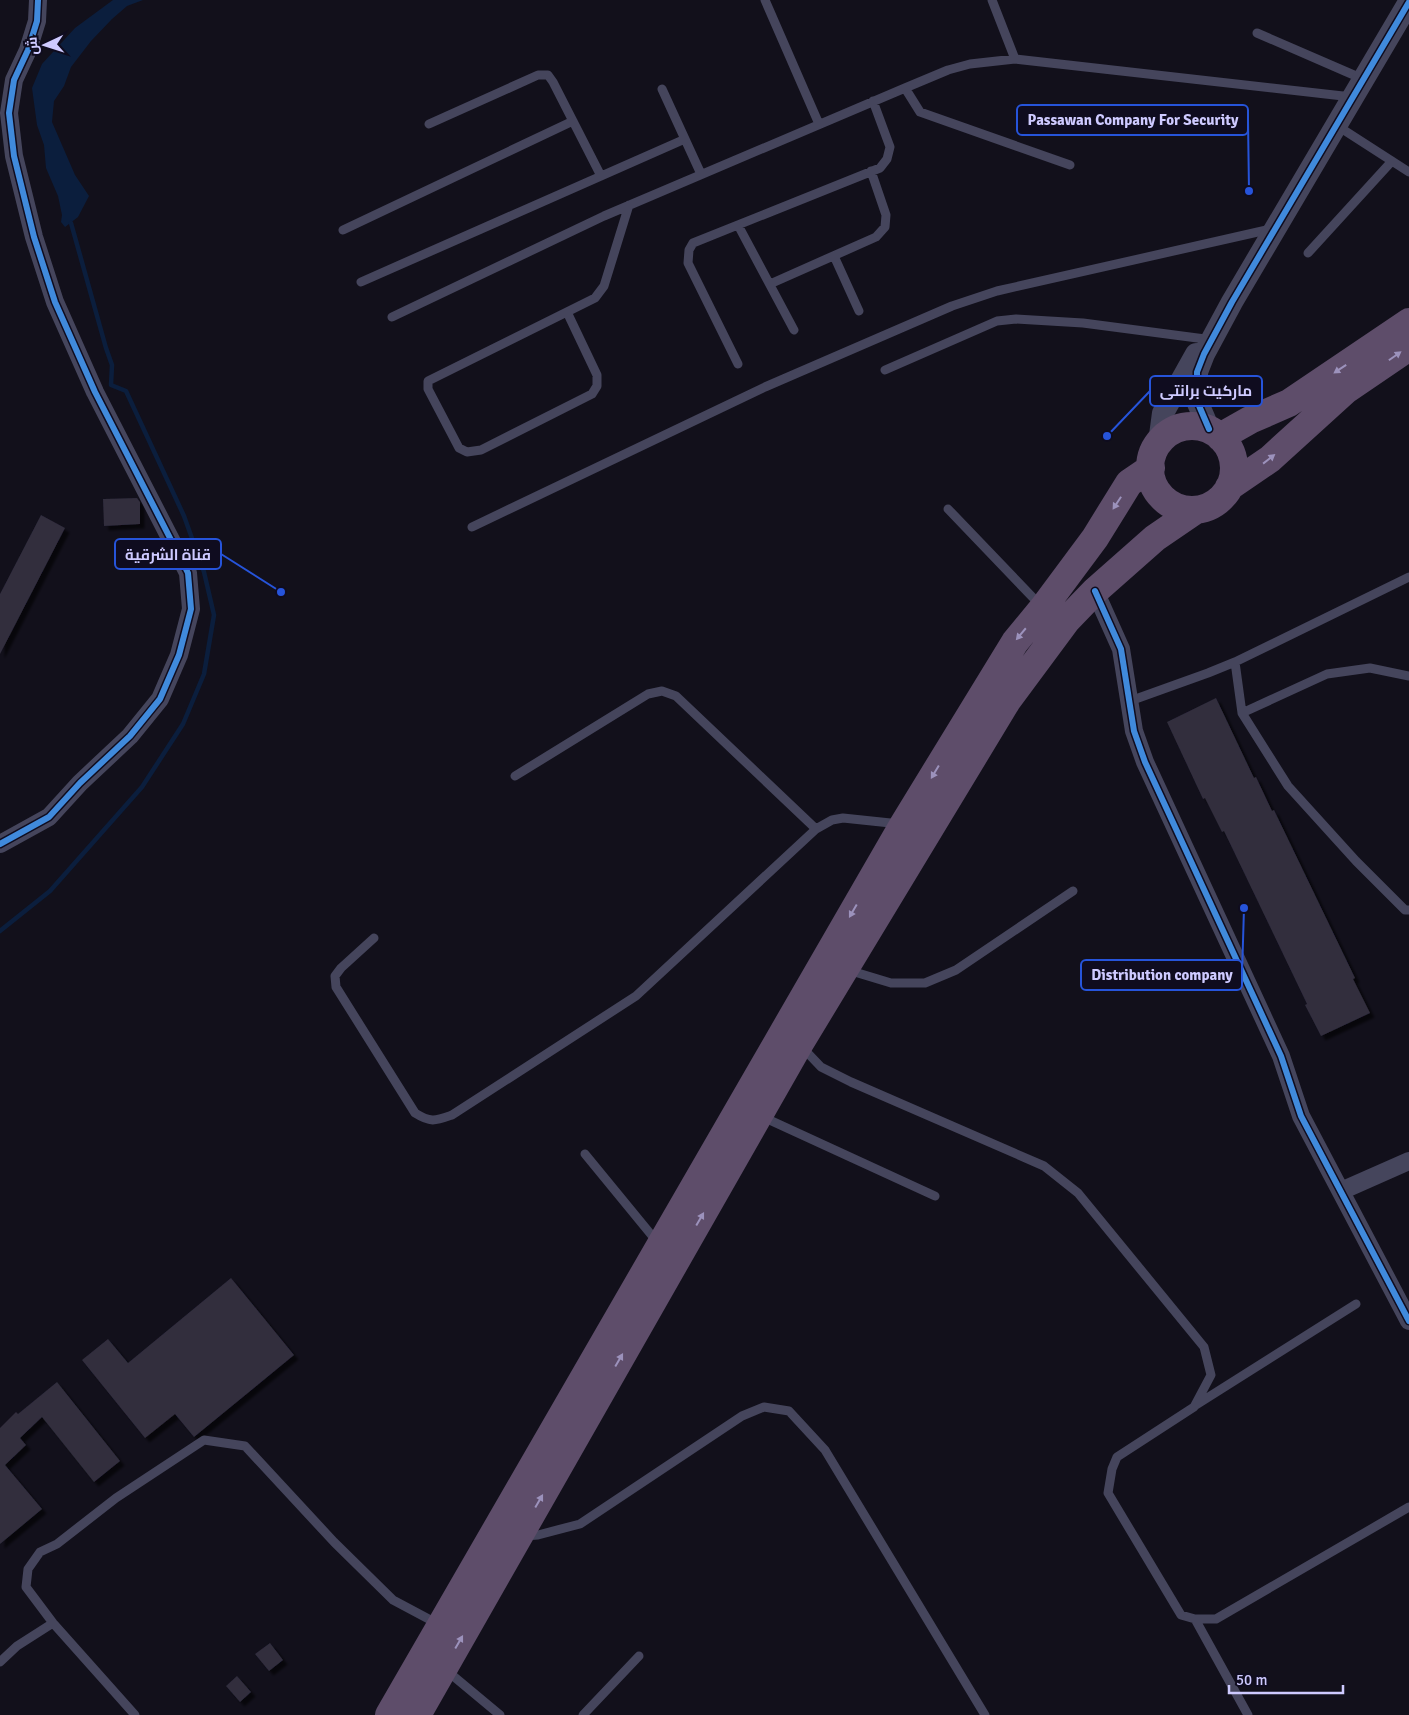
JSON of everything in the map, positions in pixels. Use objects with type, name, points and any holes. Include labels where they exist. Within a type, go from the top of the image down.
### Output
[{"type":"highway","points":[[1214,433],[1289,403],[1409,322]]},
{"type":"highway","points":[[417,1715],[800,1044],[1007,701],[1068,620],[1095,591],[1155,538],[1196,510],[1210,506],[1221,498],[1230,487],[1270,459],[1346,390],[1409,347]]},
{"type":"highway","points":[[1196,510],[1183,509],[1170,503],[1160,494],[1153,482],[1151,468],[1153,455],[1159,443],[1169,433],[1182,427],[1195,426],[1214,433],[1229,448],[1234,460],[1234,474],[1230,487]]},
{"type":"highway","points":[[389,1715],[903,825],[1015,642],[1095,538],[1130,483],[1151,468]]},
{"type":"street","points":[[0,844],[49,818],[80,783],[136,728],[160,699],[179,655],[191,609],[188,574],[95,392],[55,302],[32,229],[14,156],[9,114],[14,80],[28,50],[37,21],[38,0]]},
{"type":"street","points":[[1214,433],[1197,401],[1197,372],[1204,354],[1232,302],[1409,2]]},
{"type":"street","points":[[1159,443],[1163,413],[1205,339],[1232,302]]},
{"type":"street","points":[[1095,591],[1121,650],[1134,731],[1145,762],[1281,1056],[1301,1116],[1409,1321]]},
{"type":"street","points":[[1341,1191],[1409,1161]]},
{"type":"lane","points":[[766,0],[819,124]]},
{"type":"lane","points":[[992,0],[1015,59]]},
{"type":"lane","points":[[1257,33],[1358,88]]},
{"type":"lane","points":[[392,318],[629,205],[873,101],[948,70],[970,64],[1015,59],[1358,88]]},
{"type":"lane","points":[[429,124],[538,75],[548,75],[601,176]]},
{"type":"lane","points":[[905,88],[920,112],[1070,165]]},
{"type":"lane","points":[[662,89],[701,174]]},
{"type":"lane","points":[[738,364],[688,263],[689,250],[693,243],[880,168],[887,159],[890,147],[873,101]]},
{"type":"lane","points":[[343,230],[573,121]]},
{"type":"lane","points":[[1336,125],[1409,172]]},
{"type":"lane","points":[[361,282],[685,139]]},
{"type":"lane","points":[[1308,253],[1392,161]]},
{"type":"lane","points":[[770,284],[876,237],[884,227],[886,215],[871,171]]},
{"type":"lane","points":[[568,312],[597,375],[597,386],[592,394],[481,450],[467,452],[459,448],[428,389],[428,382],[595,298],[604,286],[629,205]]},
{"type":"lane","points":[[738,225],[794,330]]},
{"type":"lane","points":[[472,528],[765,387],[952,306],[997,291],[1276,228]]},
{"type":"lane","points":[[834,256],[859,311]]},
{"type":"lane","points":[[885,370],[998,321],[1016,319],[1083,323],[1205,339]]},
{"type":"lane","points":[[948,508],[1043,608]]},
{"type":"lane","points":[[1130,701],[1235,662],[1409,577]]},
{"type":"lane","points":[[1235,662],[1242,714],[1288,786],[1356,861],[1405,910],[1409,910]]},
{"type":"lane","points":[[1242,714],[1327,674],[1370,668],[1409,676]]},
{"type":"lane","points":[[515,776],[648,694],[662,691],[676,696],[816,829]]},
{"type":"lane","points":[[374,938],[340,968],[335,976],[336,987],[415,1113],[428,1120],[438,1120],[452,1115],[636,996],[816,829],[832,820],[843,818],[903,825]]},
{"type":"lane","points":[[844,969],[891,983],[924,982],[956,970],[1073,891]]},
{"type":"lane","points":[[800,1044],[821,1067],[851,1082],[1044,1166],[1078,1193],[1204,1347],[1211,1375],[1194,1407]]},
{"type":"lane","points":[[759,1115],[935,1196]]},
{"type":"lane","points":[[585,1154],[660,1245]]},
{"type":"lane","points":[[1356,1304],[1117,1457],[1112,1470],[1108,1493],[1181,1615],[1195,1619],[1216,1619],[1409,1507]]},
{"type":"lane","points":[[520,1536],[538,1535],[580,1524],[742,1416],[764,1407],[789,1412],[825,1450],[985,1715]]},
{"type":"lane","points":[[135,1715],[53,1624],[26,1587],[28,1569],[40,1552],[57,1544],[116,1498],[204,1440],[245,1446],[334,1542],[393,1600],[441,1625]]},
{"type":"lane","points":[[1195,1619],[1248,1715]]},
{"type":"lane","points":[[0,1662],[17,1646],[53,1624]]},
{"type":"lane","points":[[583,1715],[639,1656]]},
{"type":"lane","points":[[444,1669],[500,1715]]},
{"type":"water","points":[[113,0],[143,0],[127,6],[91,41],[71,67],[64,86],[54,101],[52,122],[75,175],[89,196],[78,217],[65,227],[61,222],[62,215],[58,196],[46,168],[44,145],[37,125],[32,88],[42,64],[75,28]]},
{"type":"building","points":[[137,498],[140,502],[140,524],[104,526],[103,499]]},
{"type":"building","points":[[41,515],[65,528],[0,654],[0,594]]},
{"type":"building","points":[[1216,698],[1254,778],[1256,777],[1272,811],[1274,810],[1370,1013],[1321,1036],[1224,831],[1222,832],[1205,798],[1203,799],[1167,722]]},
{"type":"building","points":[[231,1278],[294,1355],[194,1437],[175,1414],[145,1438],[82,1360],[108,1339],[128,1363]]},
{"type":"building","points":[[57,1382],[120,1461],[94,1482],[42,1417],[20,1438],[26,1445],[5,1465],[42,1509],[0,1544],[0,1428],[16,1412],[18,1414]]},
{"type":"building","points":[[270,1643],[283,1660],[269,1671],[255,1654]]},
{"type":"building","points":[[237,1676],[251,1692],[240,1702],[226,1686]]},
{"type":"waterway","points":[[0,931],[50,891],[142,787],[183,724],[204,674],[214,615],[204,572],[184,516],[126,391],[111,385],[112,365],[71,223]]},
{"type":"cycle path","points":[[0,844],[49,817],[80,783],[130,736],[160,699],[179,655],[191,609],[188,573],[95,392],[55,302],[34,237],[14,156],[9,113],[14,80],[28,50],[37,21],[38,0]]},
{"type":"cycle path","points":[[1209,429],[1197,401],[1197,372],[1204,354],[1232,302],[1409,2]]},
{"type":"cycle path","points":[[1095,591],[1121,649],[1134,731],[1145,762],[1281,1056],[1301,1116],[1409,1321]]},
{"type":"place","name":"Passawan Company For Security","points":[[1249,191]]},
{"type":"place","name":"مارکیت برانتی","points":[[1107,436]]},
{"type":"place","name":"قناة الشرقية","points":[[281,592]]},
{"type":"place","name":"Distribution company","points":[[1244,908]]}]
